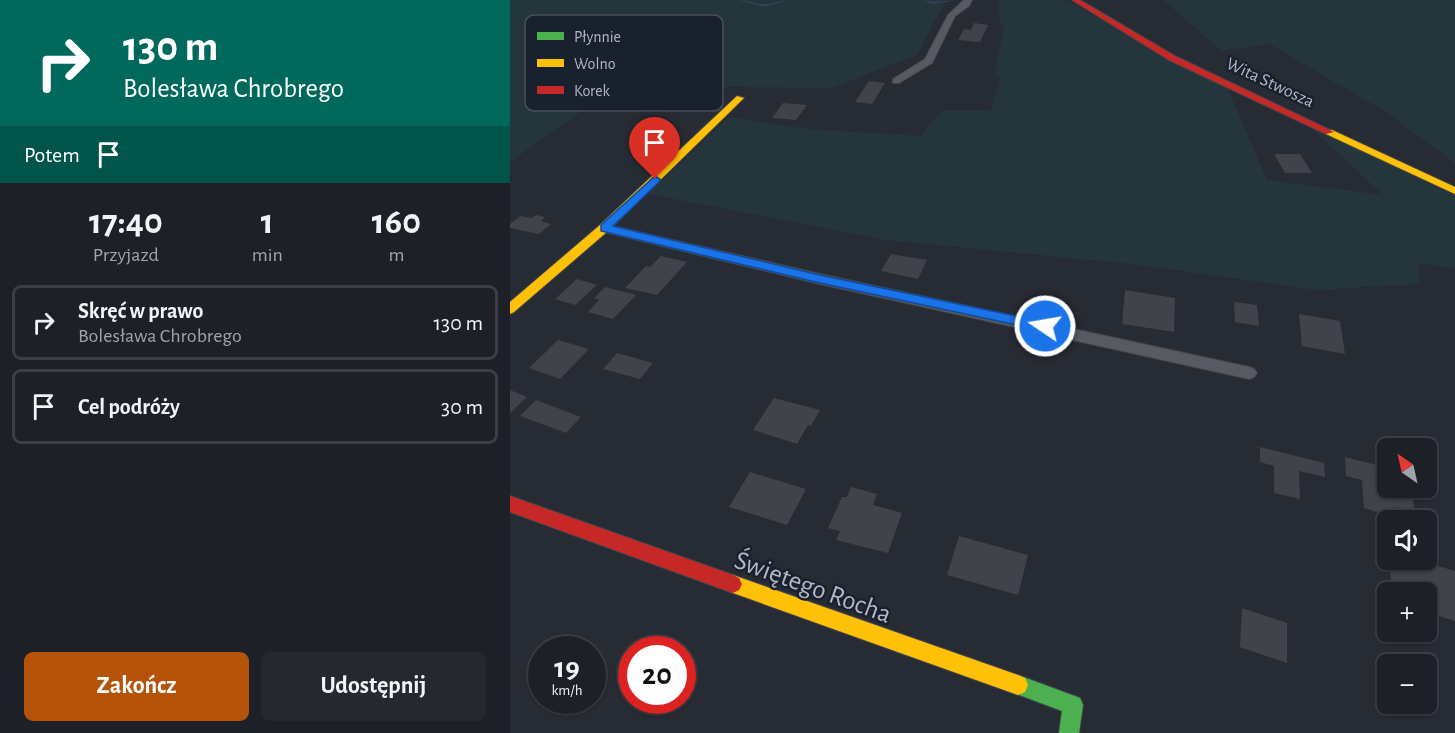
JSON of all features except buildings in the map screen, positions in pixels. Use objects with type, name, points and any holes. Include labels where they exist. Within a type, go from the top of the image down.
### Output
[{"type":"street","name":"Wita Stwosza","points":[[1075,0],[1172,58],[1455,191]]},
{"type":"street","points":[[510,309],[604,228],[740,98]]},
{"type":"street","name":"Świętego Rocha","points":[[510,504],[1072,705],[1069,733]]},
{"type":"lane","points":[[896,81],[929,61],[952,15],[968,0]]},
{"type":"lane","points":[[604,228],[808,276],[1249,373]]},
{"type":"shaded area","points":[[510,0],[946,0],[917,55],[831,88],[723,87],[723,15],[525,15],[525,111],[582,111],[510,162]]},
{"type":"shaded area","points":[[999,0],[1065,0],[1227,87],[1267,180],[1383,195],[1309,126],[1455,196],[1455,269],[1418,263],[1420,284],[1316,290],[1131,264],[886,240],[648,194],[729,117],[808,129],[921,136],[940,111],[991,111],[1000,76],[994,75],[1004,28],[998,16]]},
{"type":"shaded area","points":[[1163,0],[1455,0],[1455,163],[1386,112],[1269,44],[1222,51]]},
{"type":"waterway","points":[[741,0],[765,6],[786,0]]},
{"type":"waterway","points":[[925,0],[933,3],[956,0]]},
{"type":"traffic: fast","points":[[1018,685],[1073,705],[1069,733]]},
{"type":"traffic: slow","points":[[510,309],[604,228],[740,98]]},
{"type":"traffic: slow","points":[[1329,132],[1455,191]]},
{"type":"traffic: slow","points":[[733,584],[1018,685]]},
{"type":"traffic: jam","points":[[1075,0],[1172,58],[1329,132]]},
{"type":"traffic: jam","points":[[510,504],[733,584]]},
{"type":"route","points":[[655,179],[604,228],[820,279],[1045,326]]}]
